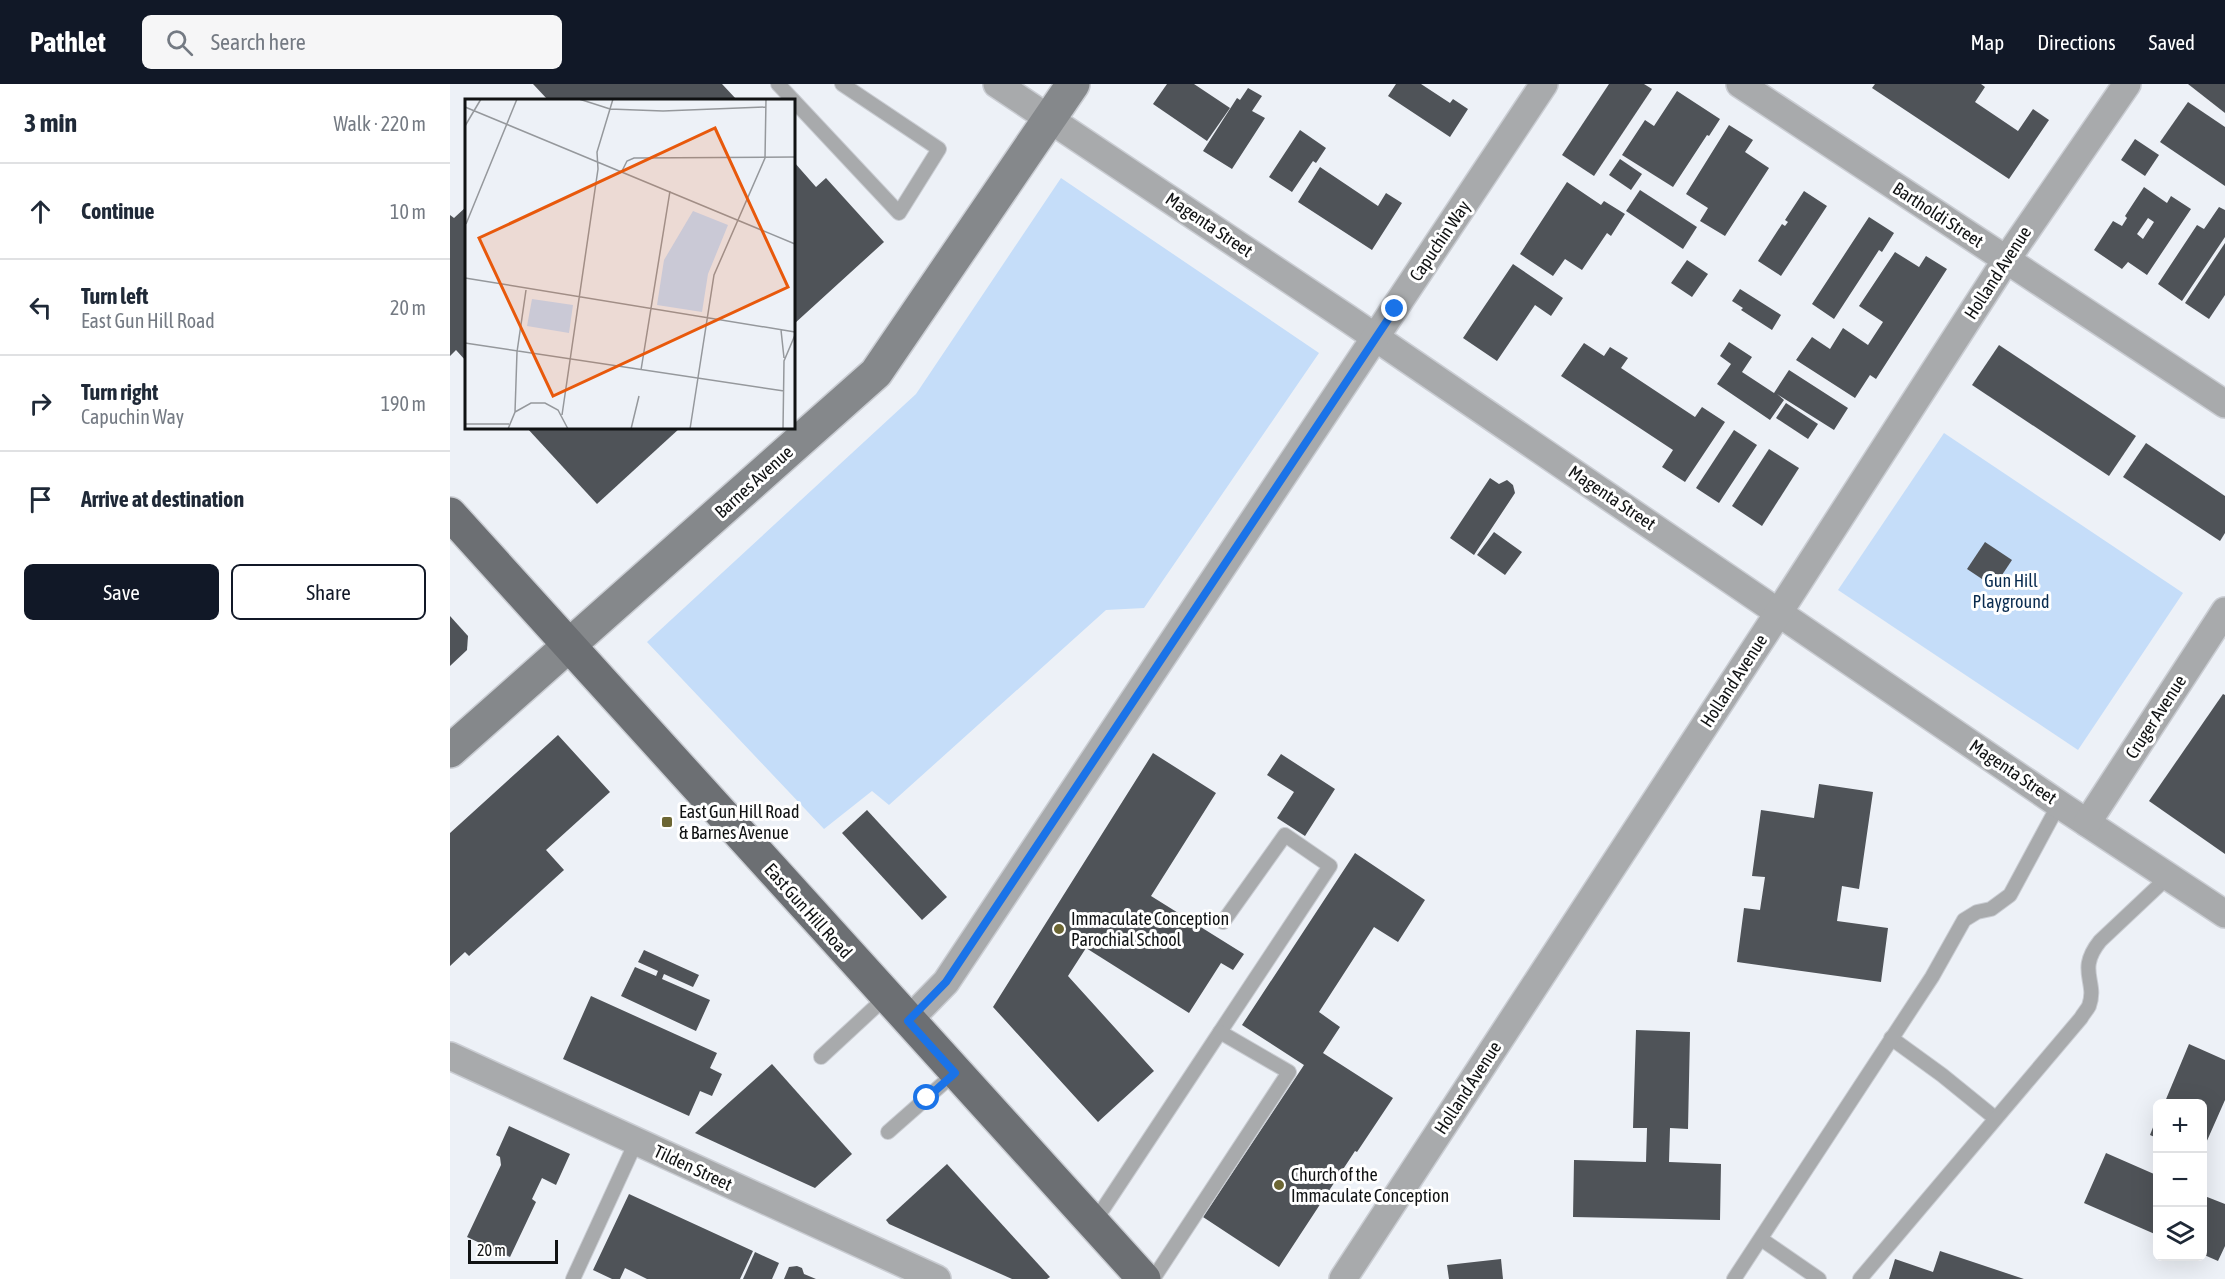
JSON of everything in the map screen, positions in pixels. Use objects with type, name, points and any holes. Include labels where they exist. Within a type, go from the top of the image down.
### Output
[{"type":"main road","name":"East Gun Hill Road","points":[[450,514],[1144,1279]]},
{"type":"street","name":"Magenta Street","points":[[997,84],[1377,337],[2087,823],[2225,914]]},
{"type":"street","name":"Barnes Avenue","points":[[450,751],[876,373],[1073,84]]},
{"type":"street","name":"Capuchin Way","points":[[908,1021],[946,982],[1544,84]]},
{"type":"street","name":"Bartholdi Street","points":[[1740,84],[2225,404]]},
{"type":"street","name":"Holland Avenue","points":[[1343,1279],[2006,260],[2127,84]]},
{"type":"street","name":"Cruger Avenue","points":[[2087,823],[2225,611]]},
{"type":"street","name":"Tilden Street","points":[[450,1056],[937,1279]]},
{"type":"lane","points":[[778,84],[791,99]]},
{"type":"lane","points":[[795,103],[899,213],[939,149],[842,84]]},
{"type":"lane","points":[[1734,1279],[1932,977],[1964,920],[1977,912],[1991,909],[2003,902],[2015,888],[2060,804]]},
{"type":"lane","points":[[1093,1224],[1330,866],[1285,835],[1223,922]]},
{"type":"lane","points":[[1860,1279],[2081,1018],[2089,1006],[2091,995],[2088,967],[2092,951],[2169,876]]},
{"type":"lane","points":[[821,1058],[886,997]]},
{"type":"lane","points":[[1153,1279],[1289,1072],[1220,1032]]},
{"type":"lane","points":[[1892,1038],[1995,1118]]},
{"type":"lane","points":[[888,1132],[955,1073]]},
{"type":"lane","points":[[573,1279],[636,1142]]},
{"type":"lane","points":[[1761,1239],[1819,1279]]},
{"type":"green space","points":[[1061,178],[1319,353],[1144,608],[1106,610],[889,805],[872,791],[824,829],[647,642],[916,394]]},
{"type":"green space","name":"Gun Hill Playground","points":[[1944,433],[2183,593],[2078,750],[1838,590]]},
{"type":"building","points":[[533,84],[722,84],[736,99],[547,99]]},
{"type":"building","points":[[1167,84],[1194,84],[1230,108],[1207,141],[1153,104]]},
{"type":"building","points":[[1396,84],[1421,84],[1450,103],[1453,99],[1468,109],[1450,137],[1388,96]]},
{"type":"building","points":[[1609,84],[1644,84],[1652,89],[1594,176],[1562,155]]},
{"type":"building","points":[[1875,84],[1981,84],[1985,87],[1975,102],[2018,131],[2033,109],[2049,120],[2009,179],[1872,88]]},
{"type":"building","points":[[2188,84],[2225,84],[2225,113]]},
{"type":"building","points":[[1248,88],[1262,96],[1252,111],[1265,118],[1232,169],[1203,151],[1237,98],[1240,100]]},
{"type":"building","points":[[1677,91],[1720,119],[1673,187],[1622,155],[1645,120],[1654,126]]},
{"type":"building","points":[[2188,102],[2225,127],[2225,186],[2160,142]]},
{"type":"building","points":[[1729,125],[1753,140],[1745,152],[1769,168],[1725,236],[1700,221],[1708,208],[1686,194]]},
{"type":"building","points":[[1300,130],[1326,148],[1316,163],[1313,161],[1292,192],[1269,177]]},
{"type":"building","points":[[2135,139],[2159,155],[2145,176],[2121,160]]},
{"type":"building","points":[[1620,159],[1642,174],[1631,190],[1609,175]]},
{"type":"building","points":[[795,163],[816,187],[826,178],[884,242],[795,323]]},
{"type":"building","points":[[1320,167],[1378,206],[1386,193],[1402,203],[1372,250],[1298,202]]},
{"type":"building","points":[[1567,182],[1601,205],[1604,201],[1625,214],[1611,236],[1607,233],[1582,270],[1565,259],[1553,276],[1520,254]]},
{"type":"building","points":[[2144,187],[2167,203],[2171,196],[2191,209],[2147,275],[2128,262],[2122,269],[2094,250],[2113,221],[2122,226],[2127,218],[2125,216]],"holes":[[[2148,218],[2154,222],[2143,239],[2137,234]]]},
{"type":"building","points":[[1640,190],[1697,227],[1683,249],[1626,211]]},
{"type":"building","points":[[1804,191],[1827,206],[1781,276],[1758,261],[1782,224],[1785,226],[1788,222],[1785,220]]},
{"type":"building","points":[[2219,207],[2225,210],[2225,237],[2182,301],[2158,284],[2197,225],[2204,229]]},
{"type":"building","points":[[465,208],[465,360],[456,350],[450,356],[450,215],[454,218]]},
{"type":"building","points":[[1869,217],[1894,233],[1882,252],[1879,250],[1834,319],[1812,304]]},
{"type":"building","points":[[2225,243],[2225,295],[2209,319],[2185,303]]},
{"type":"building","points":[[1895,252],[1919,267],[1926,256],[1947,269],[1876,379],[1870,375],[1855,398],[1796,360],[1812,337],[1830,349],[1843,328],[1868,345],[1883,322],[1859,306]]},
{"type":"building","points":[[1687,260],[1708,274],[1692,297],[1671,283]]},
{"type":"building","points":[[1513,264],[1563,298],[1551,316],[1535,305],[1497,361],[1463,338]]},
{"type":"building","points":[[1740,289],[1781,315],[1772,330],[1741,310],[1743,308],[1732,301]]},
{"type":"building","points":[[1729,342],[1752,357],[1742,372],[1774,393],[1789,370],[1848,408],[1834,430],[1777,394],[1784,400],[1770,420],[1717,384],[1731,364],[1720,356]]},
{"type":"building","points":[[1584,343],[1604,356],[1610,347],[1628,358],[1621,368],[1695,417],[1702,407],[1725,422],[1685,482],[1662,467],[1673,450],[1561,376]]},
{"type":"building","points":[[1999,345],[2136,436],[2109,476],[1972,385]]},
{"type":"building","points":[[1786,403],[1818,424],[1808,439],[1776,418]]},
{"type":"building","points":[[528,429],[679,429],[597,504]]},
{"type":"building","points":[[1734,430],[1757,445],[1719,503],[1696,488]]},
{"type":"building","points":[[2146,443],[2225,496],[2225,533],[2220,541],[2123,477]]},
{"type":"building","points":[[1769,449],[1799,468],[1762,526],[1732,506]]},
{"type":"building","points":[[1490,478],[1499,484],[1507,480],[1513,485],[1515,493],[1474,555],[1450,538]]},
{"type":"building","points":[[1494,532],[1522,552],[1505,575],[1477,555]]},
{"type":"building","points":[[1985,542],[2012,560],[1994,587],[1967,569]]},
{"type":"building","points":[[450,616],[468,636],[467,650],[450,666]]},
{"type":"building","points":[[2223,694],[2225,695],[2225,854],[2149,801]]},
{"type":"building","points":[[558,735],[610,792],[546,850],[564,870],[469,956],[465,952],[450,966],[450,833]]},
{"type":"building","points":[[1153,753],[1216,793],[1151,896],[1244,954],[1233,970],[1221,963],[1189,1013],[1086,948],[1068,976],[1154,1071],[1098,1122],[993,1007]]},
{"type":"building","points":[[1281,754],[1335,789],[1305,836],[1277,818],[1294,792],[1267,775]]},
{"type":"building","points":[[1819,784],[1873,792],[1859,889],[1842,886],[1837,921],[1888,928],[1881,982],[1737,962],[1744,908],[1760,910],[1765,877],[1752,876],[1761,810],[1814,818]]},
{"type":"building","points":[[867,810],[947,897],[922,920],[842,833]]},
{"type":"building","points":[[1355,853],[1425,900],[1398,942],[1374,927],[1319,1012],[1340,1027],[1323,1053],[1393,1098],[1357,1152],[1355,1151],[1279,1267],[1203,1217],[1304,1065],[1242,1025]]},
{"type":"building","points":[[644,950],[699,975],[693,987],[664,974],[662,979],[710,1000],[696,1031],[621,996],[635,967],[656,976],[658,971],[638,962]]},
{"type":"building","points":[[591,996],[717,1053],[710,1068],[722,1074],[712,1096],[700,1091],[689,1116],[563,1059]]},
{"type":"building","points":[[1636,1030],[1690,1032],[1688,1129],[1670,1128],[1669,1162],[1721,1164],[1720,1220],[1573,1217],[1574,1160],[1646,1162],[1647,1128],[1633,1128]]},
{"type":"building","points":[[2189,1044],[2225,1060],[2225,1100],[2207,1141],[2207,1099],[2166,1099]]},
{"type":"building","points":[[772,1064],[852,1154],[815,1188],[695,1133]]},
{"type":"building","points":[[509,1126],[570,1154],[556,1185],[542,1178],[532,1199],[536,1202],[510,1257],[467,1237],[501,1165],[500,1157],[496,1155]]},
{"type":"building","points":[[2106,1153],[2153,1174],[2153,1233],[2084,1203]]},
{"type":"building","points":[[947,1164],[1050,1277],[1047,1279],[1012,1279],[889,1224],[886,1220]]},
{"type":"building","points":[[629,1194],[753,1251],[740,1279],[647,1279],[625,1268],[620,1279],[612,1279],[593,1270]]},
{"type":"building","points":[[2207,1197],[2225,1204],[2225,1246],[2218,1261],[2207,1256]]},
{"type":"building","points":[[1940,1251],[2024,1279],[1889,1279],[1895,1259],[1933,1272]]},
{"type":"building","points":[[755,1252],[779,1263],[772,1279],[743,1279]]},
{"type":"building","points":[[1501,1259],[1503,1279],[1449,1279],[1447,1265]]},
{"type":"building","points":[[789,1267],[802,1268],[804,1274],[816,1279],[784,1279]]},
{"type":"place","name":"East Gun Hill Road & Barnes Avenue","points":[[667,822]]},
{"type":"place","name":"Immaculate Conception Parochial School","points":[[1059,929]]},
{"type":"place","name":"Church of the Immaculate Conception","points":[[1279,1185]]},
{"type":"route","points":[[927,1098],[955,1073],[908,1021],[946,982],[1395,309]]}]
